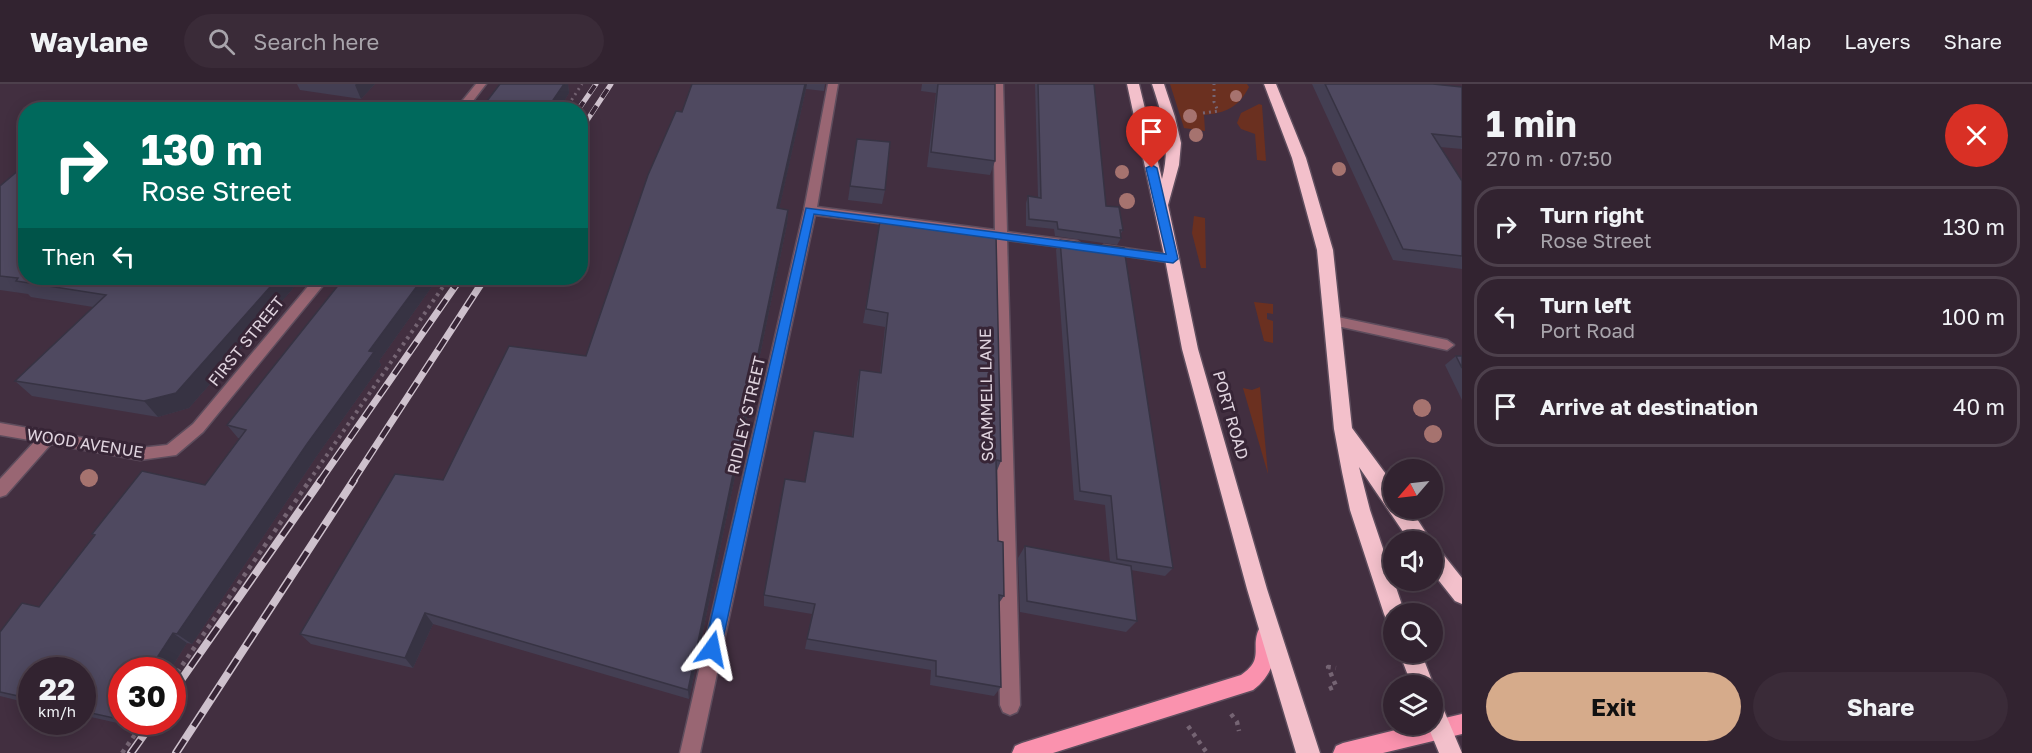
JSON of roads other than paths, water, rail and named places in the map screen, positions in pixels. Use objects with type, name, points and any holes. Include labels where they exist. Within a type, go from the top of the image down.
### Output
[{"type":"highway","name":"PORT ROAD","points":[[1133,84],[1173,259],[1190,349],[1257,589],[1308,753]]},
{"type":"highway","points":[[1158,84],[1170,122],[1174,146],[1173,162],[1161,210]]},
{"type":"highway","points":[[1270,84],[1299,158],[1328,265],[1343,429],[1360,510],[1391,603]]},
{"type":"highway","points":[[1343,429],[1383,485]]},
{"type":"highway","points":[[1443,569],[1462,594]]},
{"type":"highway","points":[[1445,721],[1451,753]]},
{"type":"main road","points":[[1022,753],[1246,683],[1259,674],[1267,652],[1257,589]]},
{"type":"main road","points":[[1343,753],[1445,721]]},
{"type":"street","points":[[466,102],[481,84]]},
{"type":"street","name":"RIDLEY STREET","points":[[690,753],[810,210],[833,84]]},
{"type":"street","name":"SCAMMELL LANE","points":[[998,84],[1010,705]]},
{"type":"street","points":[[810,210],[1173,259]]},
{"type":"street","name":"FIRST STREET","points":[[198,428],[316,285]]},
{"type":"street","points":[[1333,321],[1447,345]]},
{"type":"street","name":"WOOD AVENUE","points":[[0,429],[140,454],[171,451],[198,428]]},
{"type":"street","points":[[0,490],[47,438]]},
{"type":"railway","points":[[584,102],[596,84]]},
{"type":"railway","points":[[588,119],[611,84]]},
{"type":"railway","points":[[320,481],[456,285]]},
{"type":"railway","points":[[353,481],[480,285]]},
{"type":"railway","points":[[186,673],[321,480]]},
{"type":"railway","points":[[176,753],[354,480]]},
{"type":"railway","points":[[131,753],[144,735]]}]
